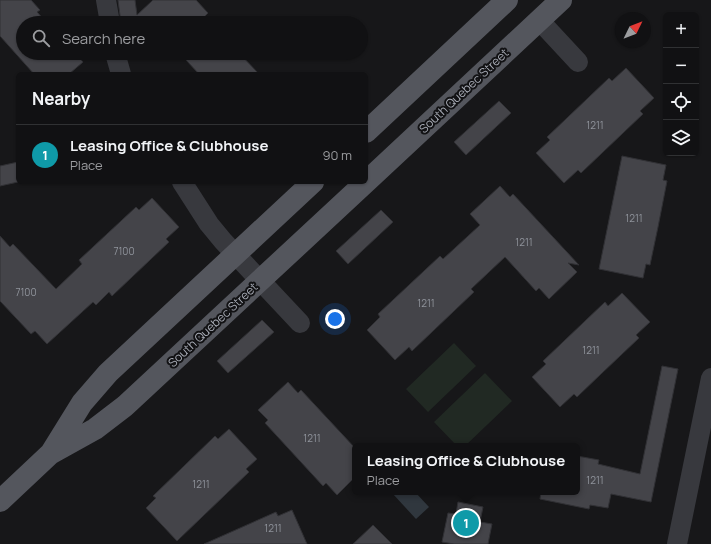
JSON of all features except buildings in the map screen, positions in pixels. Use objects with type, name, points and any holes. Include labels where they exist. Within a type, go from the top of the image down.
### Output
[{"type":"main road","points":[[368,130],[508,0]]},
{"type":"main road","name":"South Quebec Street","points":[[368,180],[561,0]]},
{"type":"main road","name":"South Quebec Street","points":[[50,454],[82,403],[102,378],[310,184]]},
{"type":"main road","name":"South Quebec Street","points":[[0,501],[50,454],[95,429],[125,406],[364,184]]},
{"type":"street","points":[[106,0],[109,16]]},
{"type":"street","points":[[539,20],[578,62]]},
{"type":"street","points":[[117,60],[120,72]]},
{"type":"street","points":[[183,184],[209,224],[234,255],[300,323]]},
{"type":"street","points":[[677,544],[711,378]]},
{"type":"shaded area","points":[[454,343],[476,366],[428,412],[406,389]]},
{"type":"shaded area","points":[[485,373],[512,401],[468,443],[454,443],[434,422]]},
{"type":"shaded area","points":[[394,495],[418,495],[429,507],[416,519]]},
{"type":"place","name":"Leasing Office & Clubhouse","points":[[466,523]]}]
